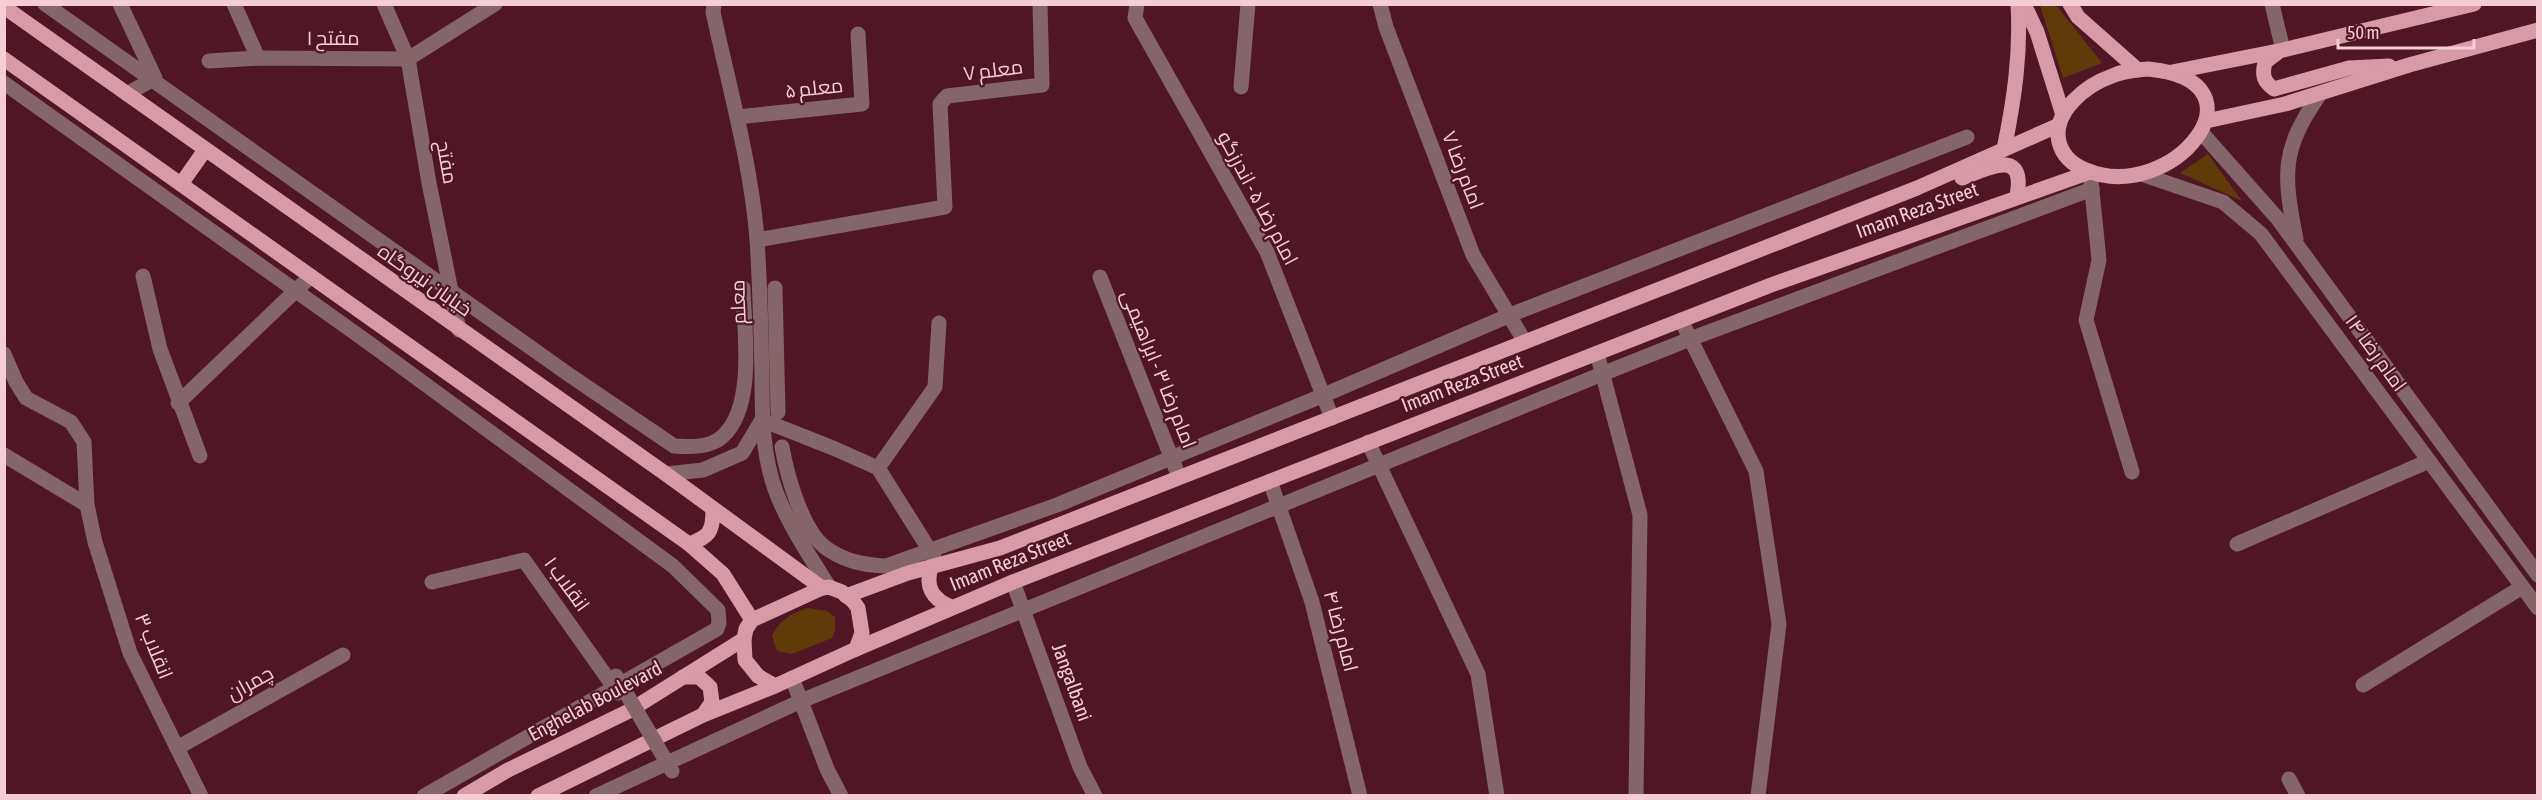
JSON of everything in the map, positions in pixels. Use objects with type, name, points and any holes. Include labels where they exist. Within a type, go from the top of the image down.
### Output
[{"type":"main road","points":[[2004,149],[2017,76],[2020,31],[2018,4]]},
{"type":"main road","points":[[2024,4],[2037,32],[2061,120]]},
{"type":"main road","points":[[2171,72],[2194,82],[2207,102],[2203,126],[2185,152],[2166,164],[2141,174],[2113,177],[2090,172],[2066,158],[2058,136],[2061,120],[2076,98],[2096,83],[2123,72],[2138,70],[2171,72],[2283,50],[2474,4]]},
{"type":"main road","name":"خیابان نیروگاه","points":[[4,8],[825,587]]},
{"type":"main road","points":[[2076,9],[2138,70]]},
{"type":"main road","points":[[2203,126],[2320,94],[2409,65],[2538,30]]},
{"type":"main road","points":[[2283,50],[2269,57],[2265,62],[2263,73],[2265,82],[2274,89],[2349,68],[2409,65]]},
{"type":"main road","points":[[4,59],[689,544],[723,574],[752,620]]},
{"type":"main road","name":"Imam Reza Street","points":[[846,596],[935,566],[1000,548],[1526,342],[1917,188],[2004,149],[2061,120]]},
{"type":"main road","points":[[181,184],[206,150]]},
{"type":"main road","points":[[1917,188],[1962,178],[2000,164],[2010,166],[2017,174],[2019,186],[2017,196]]},
{"type":"main road","name":"Imam Reza Street","points":[[856,649],[1013,582],[1771,285],[2090,172]]},
{"type":"main road","points":[[689,544],[704,539],[713,526],[713,510]]},
{"type":"main road","points":[[935,566],[928,579],[930,592],[939,602],[951,607]]},
{"type":"main road","points":[[538,795],[703,715],[775,686],[856,649],[862,633],[861,616],[853,600],[825,587],[752,620],[744,639],[746,660],[766,682],[775,686]]},
{"type":"main road","name":"Enghelab Boulevard","points":[[464,795],[508,770],[629,711],[744,639]]},
{"type":"main road","points":[[683,676],[699,676],[710,687],[712,702],[703,715]]},
{"type":"street","points":[[45,4],[568,375],[674,446],[687,447],[710,443],[723,437],[738,416],[745,377],[742,288]]},
{"type":"street","points":[[120,4],[155,78],[127,94]]},
{"type":"street","points":[[234,4],[258,58]]},
{"type":"street","name":"مفتح","points":[[384,4],[408,59],[429,183],[459,330]]},
{"type":"street","points":[[408,59],[495,4]]},
{"type":"street","name":"معلم","points":[[714,4],[716,24],[737,117],[757,240],[762,420],[775,490],[793,529],[825,587]]},
{"type":"street","name":"معلم ۷","points":[[757,240],[945,207],[940,104],[946,96],[1042,85],[1040,4]]},
{"type":"street","name":"امام رضا ۵ - اندرزگو","points":[[1137,4],[1136,18],[1267,252],[1332,418]]},
{"type":"street","points":[[1241,87],[1248,4]]},
{"type":"street","name":"امام رضا ۷","points":[[1380,4],[1386,27],[1473,255],[1526,342]]},
{"type":"street","points":[[2272,4],[2283,50]]},
{"type":"street","name":"معلم ۵","points":[[737,117],[862,104],[858,34]]},
{"type":"street","name":"مفتح ۱","points":[[209,61],[258,58],[408,59]]},
{"type":"street","points":[[4,83],[369,343],[673,566],[718,610],[717,630],[615,681],[424,795]]},
{"type":"street","points":[[2297,244],[2286,173],[2292,141],[2302,120],[2320,94]]},
{"type":"street","name":"امام رضا ۱۴","points":[[2203,126],[2297,244],[2538,575]]},
{"type":"street","points":[[782,447],[789,484],[819,542],[827,550],[859,564],[886,566],[1057,505],[1324,395],[1509,315],[1967,137]]},
{"type":"street","points":[[2090,172],[2099,260],[2086,320],[2132,472]]},
{"type":"street","name":"امام رضا ۱۴","points":[[2141,174],[2223,202],[2261,234],[2538,608]]},
{"type":"street","points":[[596,795],[801,701],[1602,374],[2092,189]]},
{"type":"street","points":[[143,276],[159,350],[200,456]]},
{"type":"street","points":[[178,403],[311,276]]},
{"type":"street","name":"امام رضا ۳ - ابراهیمی","points":[[1100,277],[1179,477]]},
{"type":"street","points":[[775,288],[778,412]]},
{"type":"street","points":[[1681,320],[1756,471],[1779,624],[1758,795]]},
{"type":"street","points":[[878,468],[935,387],[939,323]]},
{"type":"street","points":[[1597,353],[1640,514],[1636,795]]},
{"type":"street","name":"انقلاب ۳","points":[[4,354],[26,398],[72,422],[84,442],[87,506],[95,542],[130,653],[201,795]]},
{"type":"street","points":[[666,474],[703,470],[742,453],[762,420],[878,468],[930,550],[935,566]]},
{"type":"street","points":[[1368,442],[1478,674],[1497,795]]},
{"type":"street","points":[[4,455],[87,506]]},
{"type":"street","points":[[2237,544],[2429,461]]},
{"type":"street","name":"امام رضا ۴","points":[[1270,481],[1312,602],[1360,795]]},
{"type":"street","name":"انقلاب ۱","points":[[432,582],[478,572],[516,560],[524,560],[615,681],[629,711]]},
{"type":"street","name":"Jangalbani","points":[[1013,582],[1080,767],[1095,795]]},
{"type":"street","points":[[2363,685],[2522,587]]},
{"type":"street","name":"چمران","points":[[177,748],[343,655]]},
{"type":"street","points":[[792,678],[827,769],[841,795]]},
{"type":"street","points":[[615,681],[672,771]]},
{"type":"street","points":[[2289,779],[2298,795]]},
{"type":"shaded area","points":[[2040,5],[2056,5],[2102,63],[2063,78]]},
{"type":"shaded area","points":[[2208,154],[2242,201],[2180,173]]},
{"type":"shaded area","points":[[808,608],[827,611],[835,617],[835,630],[832,638],[792,654],[777,651],[772,636],[778,626],[791,615]]}]
